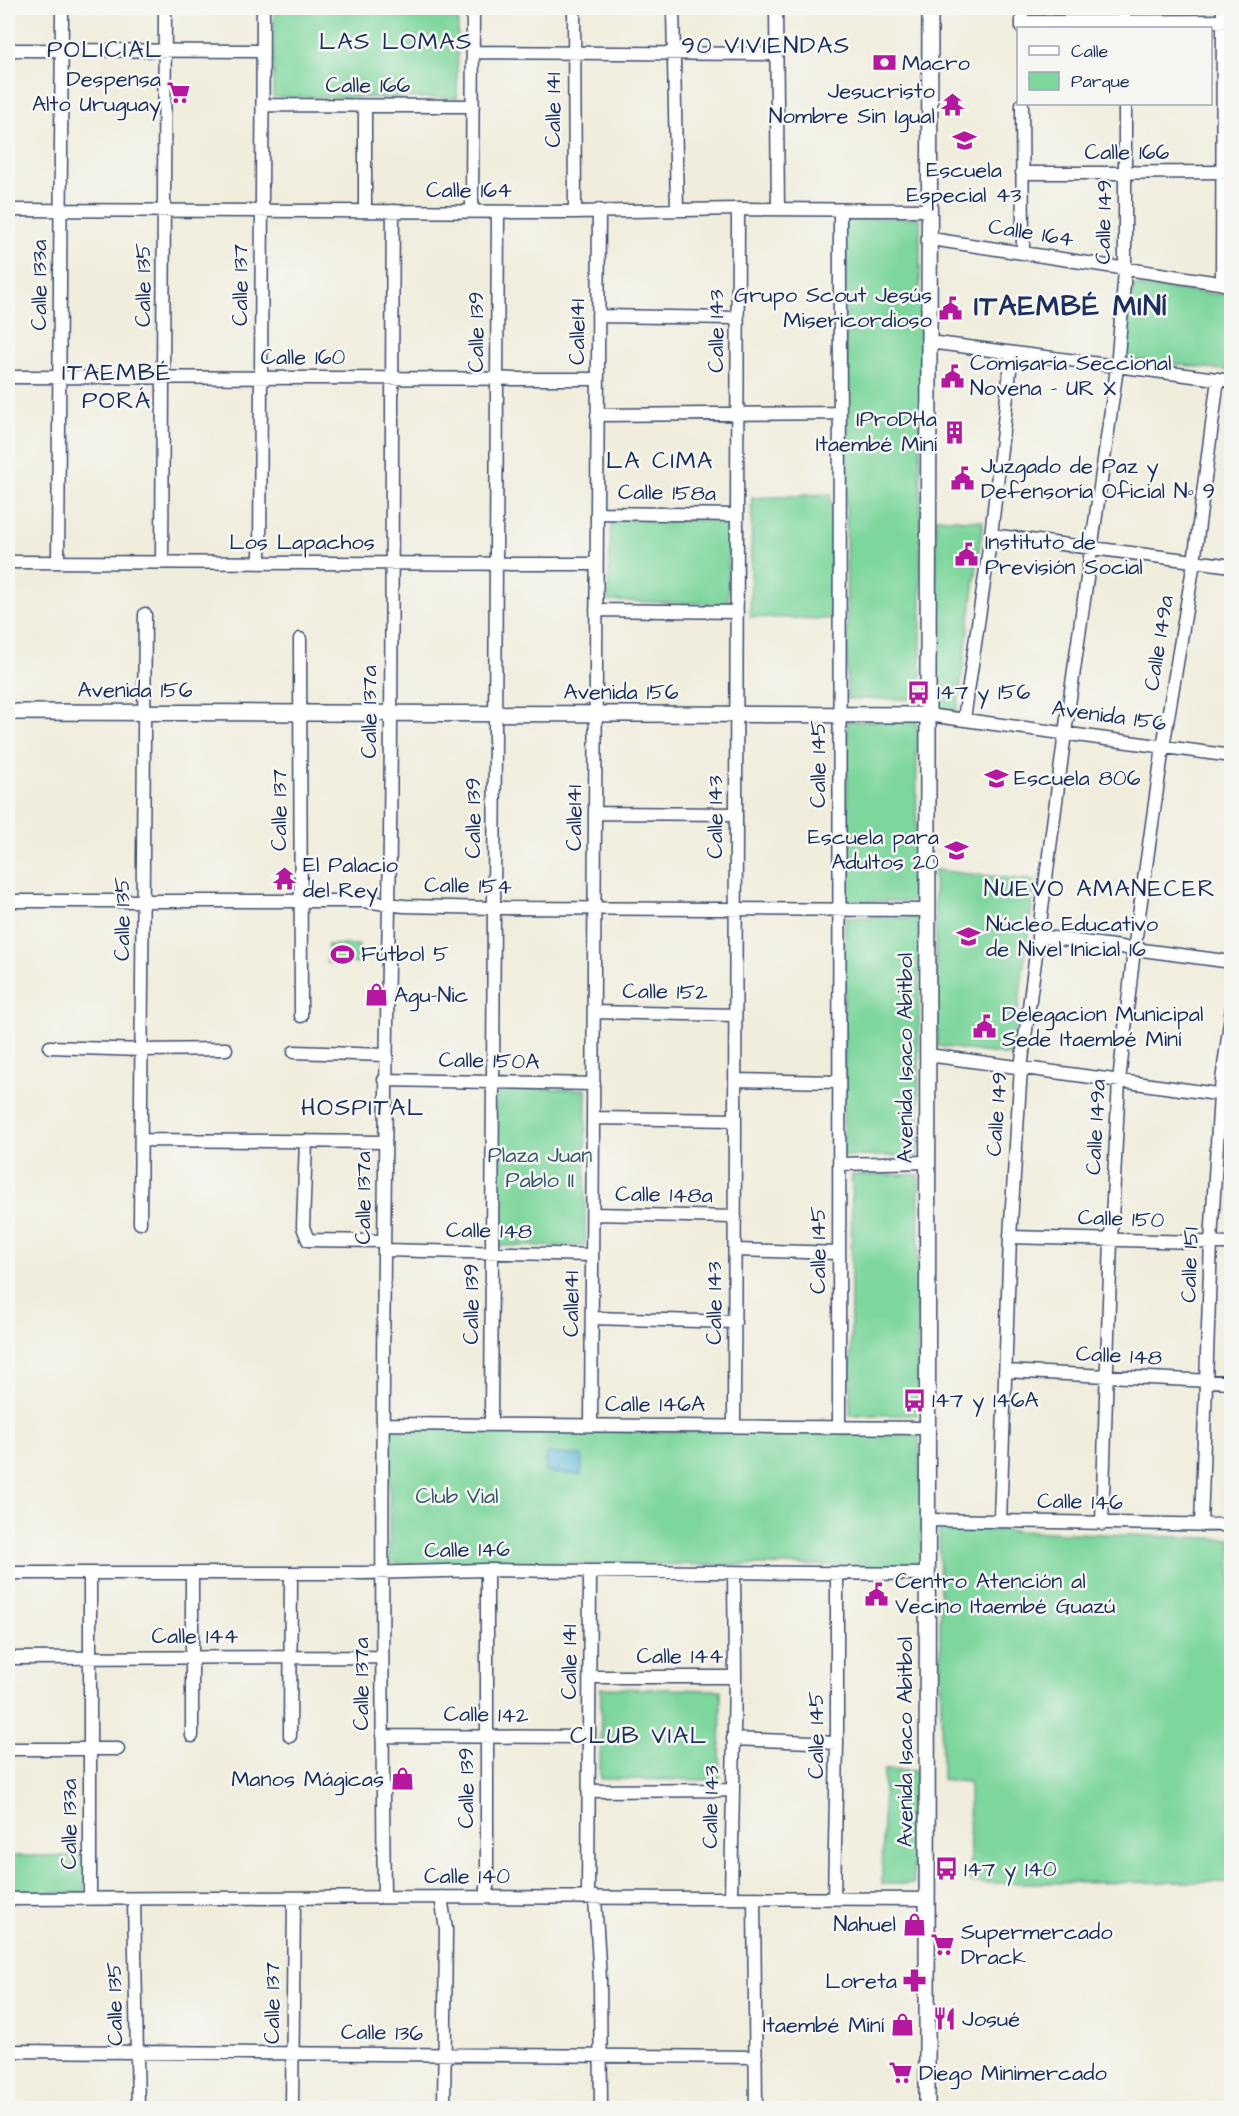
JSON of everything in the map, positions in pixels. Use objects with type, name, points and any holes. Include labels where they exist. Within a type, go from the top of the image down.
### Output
[{"type":"main road","name":"Avenida Isaco Abitbol","points":[[927,2109],[930,8]]},
{"type":"main road","name":"Avenida 156","points":[[8,712],[928,715]]},
{"type":"street","name":"Calle 133a","points":[[58,562],[62,8]]},
{"type":"street","name":"Calle 135","points":[[162,562],[165,8]]},
{"type":"street","name":"Calle 137","points":[[260,562],[263,8]]},
{"type":"street","points":[[472,212],[473,8]]},
{"type":"street","name":"Calle 141","points":[[574,8],[575,212]]},
{"type":"street","points":[[673,8],[677,209]]},
{"type":"street","points":[[776,8],[778,209]]},
{"type":"street","points":[[1022,8],[1022,25],[1124,25],[1227,21]]},
{"type":"street","points":[[1124,8],[1124,25]]},
{"type":"street","points":[[1223,8],[1227,21],[1227,285]]},
{"type":"street","points":[[8,50],[263,51]]},
{"type":"street","points":[[473,52],[776,54]]},
{"type":"street","name":"Calle 166","points":[[263,105],[473,106]]},
{"type":"street","points":[[364,211],[365,105]]},
{"type":"street","points":[[1022,105],[1023,252]]},
{"type":"street","name":"Calle 149","points":[[1000,1521],[1010,1237],[1021,1068],[1065,732],[1117,368],[1125,270],[1125,105]]},
{"type":"street","name":"Calle 166","points":[[1022,173],[1228,172]]},
{"type":"street","name":"Calle 164","points":[[8,210],[575,212],[677,209],[930,210]]},
{"type":"street","name":"Calle 143","points":[[734,1426],[738,209]]},
{"type":"street","name":"Calle141","points":[[591,1425],[599,210]]},
{"type":"street","name":"Calle 145","points":[[839,1427],[840,210]]},
{"type":"street","name":"Calle 137a","points":[[384,1897],[382,1424],[384,1080],[389,904],[393,211]]},
{"type":"street","name":"Calle 139","points":[[491,1424],[498,212]]},
{"type":"street","name":"Calle 164","points":[[930,239],[1227,285]]},
{"type":"street","points":[[598,316],[737,318]]},
{"type":"street","points":[[929,342],[1232,381]]},
{"type":"street","points":[[964,719],[991,535],[1012,353]]},
{"type":"street","name":"Calle 160","points":[[8,377],[598,379]]},
{"type":"street","name":"Calle 149a","points":[[1101,1524],[1119,1081],[1134,950],[1163,747],[1194,562],[1218,379]]},
{"type":"street","points":[[597,415],[840,413]]},
{"type":"street","name":"Calle 158a","points":[[597,513],[737,515]]},
{"type":"street","points":[[991,535],[1232,566]]},
{"type":"street","name":"Los Lapachos","points":[[8,562],[597,564]]},
{"type":"street","points":[[596,610],[737,612]]},
{"type":"street","name":"Calle 135","points":[[140,1223],[145,614]]},
{"type":"street","name":"Calle 137","points":[[300,639],[301,1016]]},
{"type":"street","name":"Avenida 156","points":[[928,715],[1232,756]]},
{"type":"street","points":[[595,813],[736,814]]},
{"type":"street","name":"Calle 154","points":[[8,901],[363,901],[404,906],[494,908],[928,910]]},
{"type":"street","points":[[1038,936],[1232,962]]},
{"type":"street","name":"Calle 151","points":[[1202,1525],[1211,1242],[1226,1096],[1232,1008]]},
{"type":"street","name":"Calle 152","points":[[594,1012],[735,1015]]},
{"type":"street","points":[[50,1047],[142,1050],[226,1049]]},
{"type":"street","points":[[294,1052],[385,1055]]},
{"type":"street","points":[[928,1055],[1226,1096]]},
{"type":"street","name":"Calle 150A","points":[[384,1080],[594,1084]]},
{"type":"street","points":[[735,1080],[839,1082]]},
{"type":"street","points":[[593,1118],[735,1120]]},
{"type":"street","points":[[141,1140],[384,1142]]},
{"type":"street","name":"Calle 148","points":[[306,1141],[303,1227],[308,1240],[492,1252],[592,1255]]},
{"type":"street","points":[[839,1164],[928,1162]]},
{"type":"street","name":"Calle 148a","points":[[593,1214],[735,1217]]},
{"type":"street","name":"Calle 150","points":[[1010,1237],[1232,1243]]},
{"type":"street","points":[[735,1250],[839,1253]]},
{"type":"street","points":[[592,1318],[735,1322]]},
{"type":"street","name":"Calle 148","points":[[1005,1371],[1232,1382]]},
{"type":"street","name":"Calle 146A","points":[[382,1424],[927,1428]]},
{"type":"street","name":"Calle 146","points":[[928,1520],[1232,1525]]},
{"type":"street","name":"Calle 139","points":[[487,1570],[487,1897]]},
{"type":"street","name":"Calle 146","points":[[8,1573],[487,1570],[928,1574]]},
{"type":"street","name":"Calle 141","points":[[590,1571],[589,1791],[592,1897],[600,1980],[601,2109]]},
{"type":"street","points":[[192,1572],[192,1736]]},
{"type":"street","name":"Calle 143","points":[[731,1898],[735,1677],[734,1572]]},
{"type":"street","name":"Calle 133a","points":[[90,1573],[90,1899]]},
{"type":"street","points":[[290,1736],[291,1573]]},
{"type":"street","name":"Calle 145","points":[[834,1898],[837,1573]]},
{"type":"street","name":"Calle 144","points":[[8,1658],[382,1657]]},
{"type":"street","name":"Calle 144","points":[[590,1677],[735,1677]]},
{"type":"street","name":"Calle 142","points":[[382,1736],[589,1737]]},
{"type":"street","points":[[733,1739],[837,1743]]},
{"type":"street","points":[[8,1749],[118,1749]]},
{"type":"street","points":[[589,1791],[733,1790]]},
{"type":"street","points":[[441,1897],[446,1929],[444,2109]]},
{"type":"street","name":"Calle 140","points":[[8,1899],[592,1897],[927,1899]]},
{"type":"street","name":"Calle 137","points":[[292,2109],[294,1898]]},
{"type":"street","points":[[754,1898],[756,2109]]},
{"type":"street","name":"Calle 135","points":[[134,1899],[138,2109]]},
{"type":"street","name":"Calle 136","points":[[8,2051],[756,2057]]},
{"type":"green space","points":[[274,8],[458,8],[457,98],[273,97]]},
{"type":"green space","points":[[845,218],[920,218],[921,699],[847,699]]},
{"type":"green space","points":[[1133,285],[1231,296],[1231,371],[1124,358]]},
{"type":"green space","points":[[831,494],[830,619],[750,617],[752,498]]},
{"type":"green space","points":[[936,518],[983,521],[957,712],[936,708]]},
{"type":"green space","points":[[611,520],[729,520],[728,604],[608,601]]},
{"type":"green space","points":[[847,721],[917,721],[916,901],[847,901]]},
{"type":"green space","points":[[934,870],[1035,881],[1012,1056],[938,1046]]},
{"type":"green space","points":[[845,917],[920,918],[918,1156],[843,1156]]},
{"type":"green space","name":"Fútbol 5","points":[[328,945],[359,945],[359,963],[327,963]]},
{"type":"green space","name":"Plaza Juan Pablo II","points":[[495,1089],[586,1089],[585,1246],[495,1246]]},
{"type":"green space","points":[[852,1175],[919,1175],[917,1415],[850,1415]]},
{"type":"green space","name":"Club Vial","points":[[390,1428],[919,1434],[922,1566],[389,1563]]},
{"type":"green space","points":[[939,1528],[1231,1539],[1231,1882],[970,1883],[969,1782],[942,1780]]},
{"type":"green space","points":[[601,1688],[721,1690],[720,1780],[600,1779]]},
{"type":"green space","points":[[884,1770],[915,1771],[913,1884],[882,1884]]},
{"type":"green space","points":[[8,1856],[85,1856],[85,1893],[8,1893]]},
{"type":"water","points":[[547,1453],[582,1456],[581,1475],[545,1472]]},
{"type":"place","name":"Macro","points":[[884,63]]},
{"type":"place","name":"Despensa Alto Uruguay","points":[[179,92]]},
{"type":"place","name":"Jesucristo Nombre Sin Igual","points":[[953,104]]},
{"type":"place","name":"Escuela Especial 43","points":[[964,141]]},
{"type":"place","name":"Grupo Scout Jesús Misericordioso","points":[[950,308]]},
{"type":"place","name":"Comisaría Seccional Novena - UR X","points":[[952,376]]},
{"type":"place","name":"IProDHa Itaembé Miní","points":[[955,432]]},
{"type":"place","name":"Juzgado de Paz y Defensoría Oficial Nº 9","points":[[963,479]]},
{"type":"place","name":"Instituto de Previsión Social","points":[[967,555]]},
{"type":"place","name":"147 y 156","points":[[919,692]]},
{"type":"place","name":"Escuela 806","points":[[996,778]]},
{"type":"place","name":"Escuela para Adultos 20","points":[[957,850]]},
{"type":"place","name":"El Palacio del Rey","points":[[285,878]]},
{"type":"place","name":"Núcleo Educativo de Nivel Inicial 16","points":[[968,937]]},
{"type":"place","name":"Fútbol 5","points":[[343,954]]},
{"type":"place","name":"Agu-Nic","points":[[376,995]]},
{"type":"place","name":"Delegacion Municipal Sede Itaembé Miní","points":[[984,1027]]},
{"type":"place","name":"147 y 146A","points":[[914,1400]]},
{"type":"place","name":"Centro Atención al Vecino Itaembé Guazú","points":[[877,1594]]},
{"type":"place","name":"Manos Mágicas","points":[[402,1779]]},
{"type":"place","name":"147 y 140","points":[[946,1869]]},
{"type":"place","name":"Nahuel","points":[[914,1924]]},
{"type":"place","name":"Supermercado Drack","points":[[943,1945]]},
{"type":"place","name":"Loreta","points":[[915,1981]]},
{"type":"place","name":"Josué","points":[[944,2019]]},
{"type":"place","name":"Itaembé Miní","points":[[902,2025]]},
{"type":"place","name":"Diego Minimercado","points":[[901,2073]]},
{"type":"district","name":"LAS LOMAS","points":[[396,42]]},
{"type":"district","name":"90 VIVIENDAS","points":[[766,46]]},
{"type":"district","name":"POLICIAL","points":[[105,50]]},
{"type":"district","name":"ITAEMBÉ MINÍ","points":[[1071,306]]},
{"type":"district","name":"ITAEMBÉ PORÁ","points":[[117,387]]},
{"type":"district","name":"LA CIMA","points":[[660,461]]},
{"type":"district","name":"NUEVO AMANECER","points":[[1100,889]]},
{"type":"district","name":"HOSPITAL","points":[[363,1108]]},
{"type":"district","name":"CLUB VIAL","points":[[639,1736]]}]
